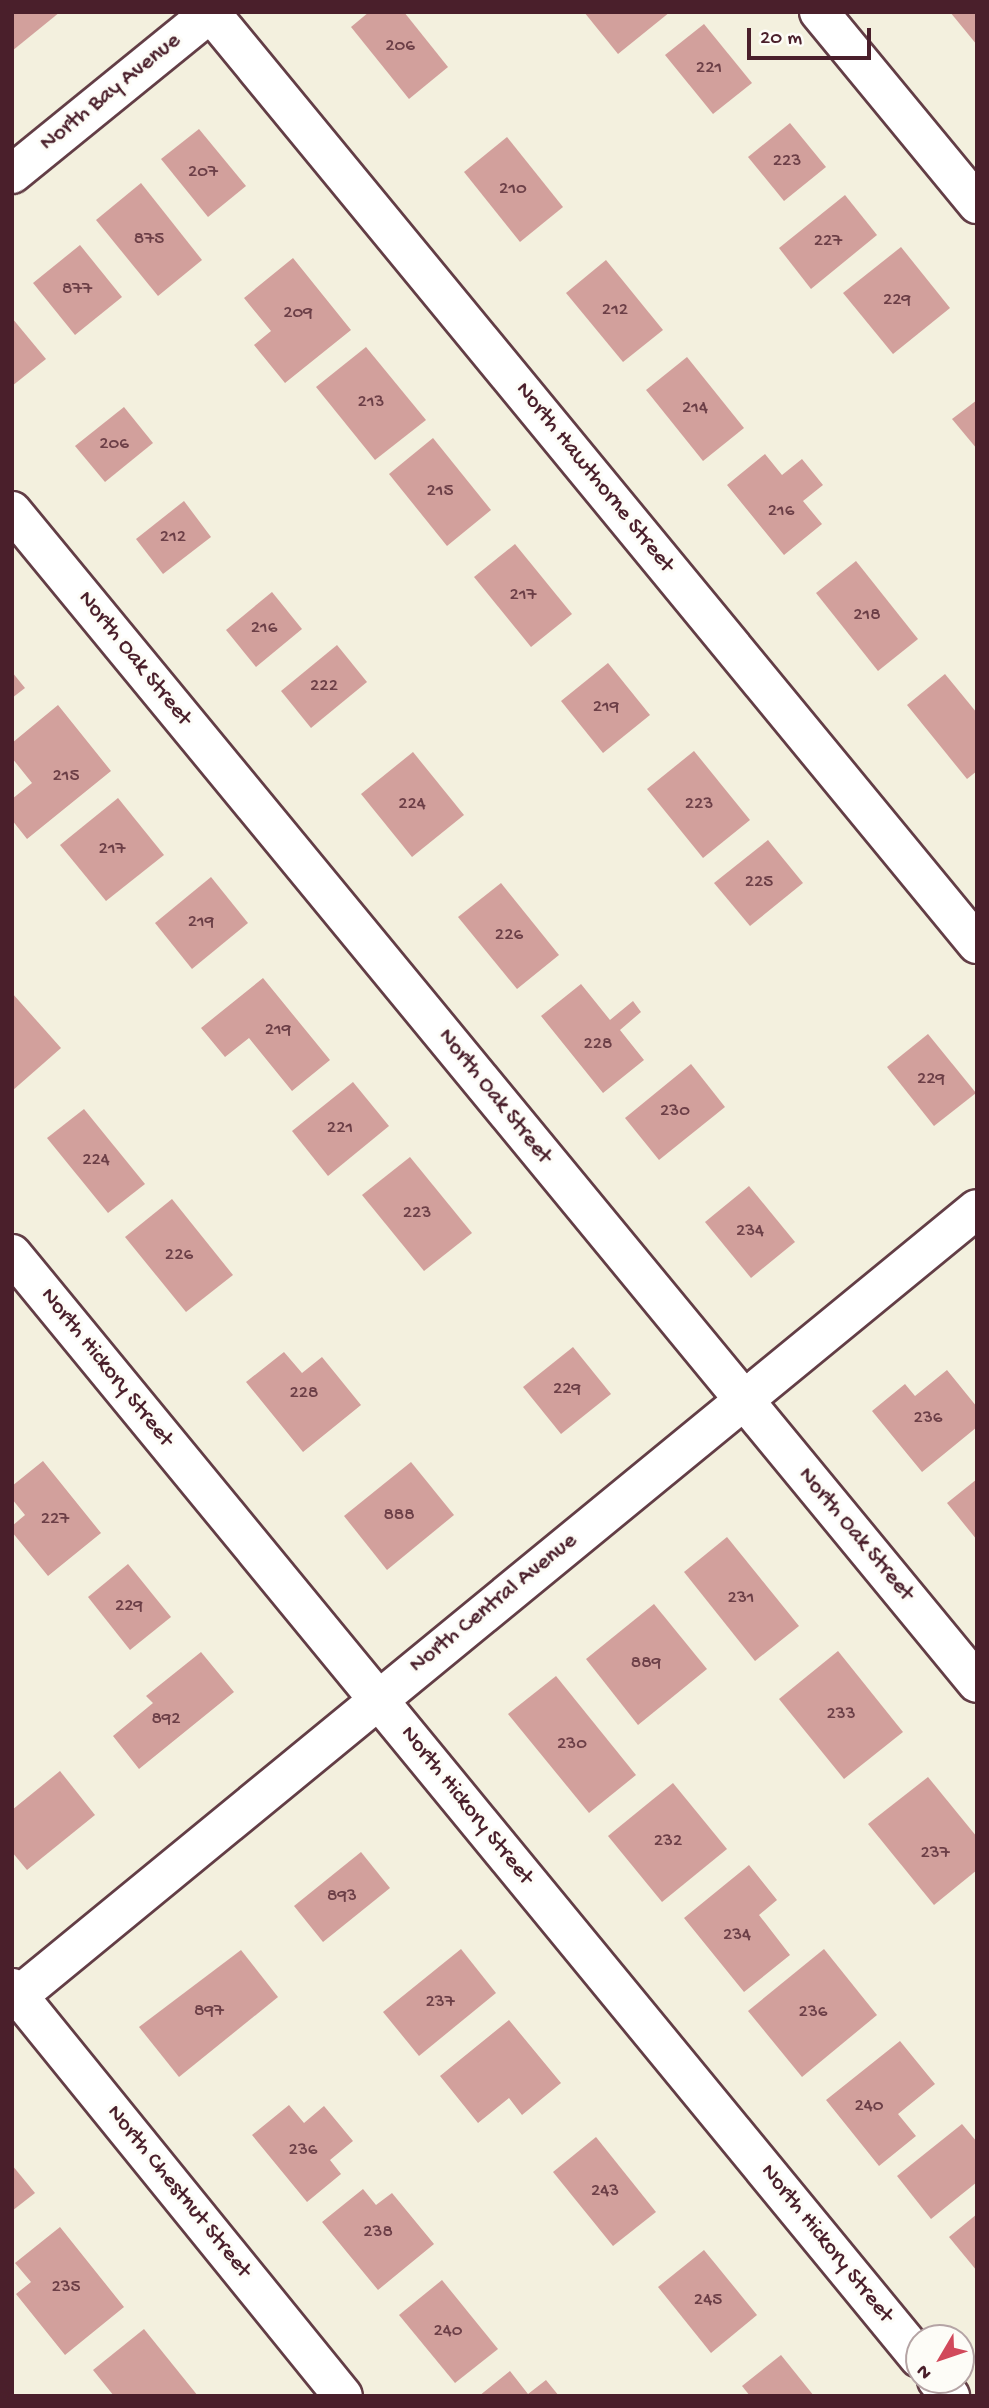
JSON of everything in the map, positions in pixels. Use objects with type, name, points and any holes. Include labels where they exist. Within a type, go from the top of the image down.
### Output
[{"type":"street","name":"North Bay Avenue","points":[[12,174],[211,12]]},
{"type":"street","name":"North Hawthorne Street","points":[[211,12],[977,944]]},
{"type":"street","points":[[819,12],[977,204]]},
{"type":"street","name":"North Oak Street","points":[[12,511],[977,1683]]},
{"type":"street","name":"North Central Avenue","points":[[14,1995],[977,1209]]},
{"type":"street","name":"North Hickory Street","points":[[12,1254],[905,2341]]},
{"type":"street","name":"North Chestnut Street","points":[[14,1995],[343,2396]]},
{"type":"building","points":[[12,12],[60,12],[12,51]]},
{"type":"building","points":[[369,12],[404,12],[448,67],[409,99],[351,27]]},
{"type":"building","points":[[584,12],[670,12],[618,54]]},
{"type":"building","points":[[950,12],[977,12],[977,45]]},
{"type":"building","points":[[704,24],[752,83],[713,114],[665,55]]},
{"type":"building","points":[[790,123],[826,167],[784,201],[748,157]]},
{"type":"building","points":[[199,129],[246,186],[208,217],[161,159]]},
{"type":"building","points":[[507,137],[563,207],[520,242],[464,172]]},
{"type":"building","points":[[141,183],[202,260],[158,296],[96,220]]},
{"type":"building","points":[[845,195],[877,235],[811,289],[779,248]]},
{"type":"building","points":[[80,245],[122,297],[75,335],[33,283]]},
{"type":"building","points":[[901,247],[950,308],[893,354],[843,293]]},
{"type":"building","points":[[293,258],[351,330],[285,383],[254,345],[271,331],[244,298]]},
{"type":"building","points":[[606,260],[663,330],[623,362],[566,293]]},
{"type":"building","points":[[12,318],[46,359],[12,386]]},
{"type":"building","points":[[366,347],[426,420],[375,460],[316,387]]},
{"type":"building","points":[[687,357],[744,428],[703,461],[646,390]]},
{"type":"building","points":[[977,400],[977,449],[952,419]]},
{"type":"building","points":[[124,407],[153,443],[105,482],[75,446]]},
{"type":"building","points":[[433,438],[491,510],[447,546],[389,474]]},
{"type":"building","points":[[765,454],[782,475],[802,459],[823,485],[803,501],[822,524],[784,555],[727,485]]},
{"type":"building","points":[[184,501],[211,537],[163,574],[136,539]]},
{"type":"building","points":[[515,544],[572,614],[531,647],[474,577]]},
{"type":"building","points":[[856,561],[918,639],[878,671],[816,593]]},
{"type":"building","points":[[272,592],[302,629],[256,667],[226,630]]},
{"type":"building","points":[[337,645],[367,682],[311,728],[281,691]]},
{"type":"building","points":[[608,663],[650,715],[603,753],[561,701]]},
{"type":"building","points":[[12,672],[25,688],[12,698]]},
{"type":"building","points":[[945,674],[977,713],[977,771],[967,779],[907,705]]},
{"type":"building","points":[[58,705],[111,771],[27,839],[12,820],[12,799],[32,783],[12,758],[12,743]]},
{"type":"building","points":[[694,751],[750,820],[703,858],[647,789]]},
{"type":"building","points":[[413,752],[464,815],[412,857],[361,794]]},
{"type":"building","points":[[118,798],[164,855],[106,901],[60,845]]},
{"type":"building","points":[[768,840],[803,883],[750,926],[714,883]]},
{"type":"building","points":[[211,877],[248,923],[192,969],[155,923]]},
{"type":"building","points":[[501,883],[559,955],[517,989],[458,917]]},
{"type":"building","points":[[263,978],[330,1060],[292,1091],[249,1038],[225,1057],[201,1028]]},
{"type":"building","points":[[581,984],[610,1020],[633,1001],[641,1012],[620,1030],[644,1060],[603,1093],[541,1016]]},
{"type":"building","points":[[12,993],[61,1048],[12,1091]]},
{"type":"building","points":[[928,1034],[976,1093],[934,1126],[887,1067]]},
{"type":"building","points":[[691,1064],[725,1107],[659,1160],[625,1118]]},
{"type":"building","points":[[353,1082],[389,1126],[328,1176],[292,1131]]},
{"type":"building","points":[[84,1109],[145,1184],[108,1213],[47,1138]]},
{"type":"building","points":[[410,1157],[472,1233],[424,1271],[362,1195]]},
{"type":"building","points":[[749,1186],[795,1242],[751,1278],[705,1222]]},
{"type":"building","points":[[172,1199],[233,1275],[186,1312],[125,1237]]},
{"type":"building","points":[[573,1347],[611,1394],[561,1434],[523,1387]]},
{"type":"building","points":[[284,1352],[302,1373],[322,1357],[361,1405],[303,1452],[246,1382]]},
{"type":"building","points":[[947,1370],[977,1407],[977,1427],[922,1472],[872,1411],[905,1384],[915,1396]]},
{"type":"building","points":[[43,1461],[101,1533],[48,1576],[12,1532],[12,1526],[25,1515],[12,1499],[12,1486]]},
{"type":"building","points":[[411,1462],[454,1515],[387,1570],[344,1516]]},
{"type":"building","points":[[977,1479],[977,1540],[947,1503]]},
{"type":"building","points":[[727,1537],[799,1626],[755,1661],[684,1572]]},
{"type":"building","points":[[128,1564],[171,1617],[130,1650],[88,1597]]},
{"type":"building","points":[[654,1604],[707,1669],[638,1725],[586,1659]]},
{"type":"building","points":[[838,1651],[903,1732],[844,1779],[779,1699]]},
{"type":"building","points":[[201,1652],[234,1692],[139,1769],[113,1736],[153,1703],[146,1696]]},
{"type":"building","points":[[556,1676],[636,1775],[589,1813],[508,1714]]},
{"type":"building","points":[[60,1771],[95,1815],[27,1870],[12,1852],[12,1810]]},
{"type":"building","points":[[928,1777],[977,1837],[977,1870],[934,1905],[868,1824]]},
{"type":"building","points":[[673,1783],[727,1849],[662,1902],[608,1836]]},
{"type":"building","points":[[361,1852],[390,1888],[323,1942],[294,1906]]},
{"type":"building","points":[[749,1865],[777,1900],[759,1915],[790,1955],[744,1992],[684,1918]]},
{"type":"building","points":[[461,1949],[496,1993],[419,2056],[383,2012]]},
{"type":"building","points":[[824,1949],[877,2015],[802,2077],[748,2011]]},
{"type":"building","points":[[241,1950],[278,1997],[179,2077],[139,2027]]},
{"type":"building","points":[[509,2020],[561,2083],[522,2115],[509,2098],[478,2123],[440,2076]]},
{"type":"building","points":[[900,2041],[935,2084],[898,2114],[916,2136],[879,2166],[826,2100]]},
{"type":"building","points":[[289,2105],[304,2123],[324,2106],[353,2141],[330,2160],[341,2174],[307,2202],[252,2135]]},
{"type":"building","points":[[962,2124],[977,2142],[977,2182],[931,2219],[897,2176]]},
{"type":"building","points":[[596,2137],[656,2212],[613,2246],[553,2172]]},
{"type":"building","points":[[12,2165],[35,2193],[12,2211]]},
{"type":"building","points":[[363,2189],[376,2205],[392,2193],[434,2244],[378,2290],[322,2222]]},
{"type":"building","points":[[977,2214],[977,2271],[949,2237]]},
{"type":"building","points":[[60,2227],[124,2307],[65,2355],[16,2294],[31,2282],[15,2263]]},
{"type":"building","points":[[704,2250],[757,2315],[711,2353],[658,2287]]},
{"type":"building","points":[[442,2280],[498,2349],[455,2383],[399,2315]]},
{"type":"building","points":[[144,2329],[198,2396],[114,2396],[93,2370]]},
{"type":"building","points":[[781,2355],[814,2396],[750,2396],[742,2386]]},
{"type":"building","points":[[510,2371],[528,2394],[546,2380],[559,2396],[479,2396]]}]
